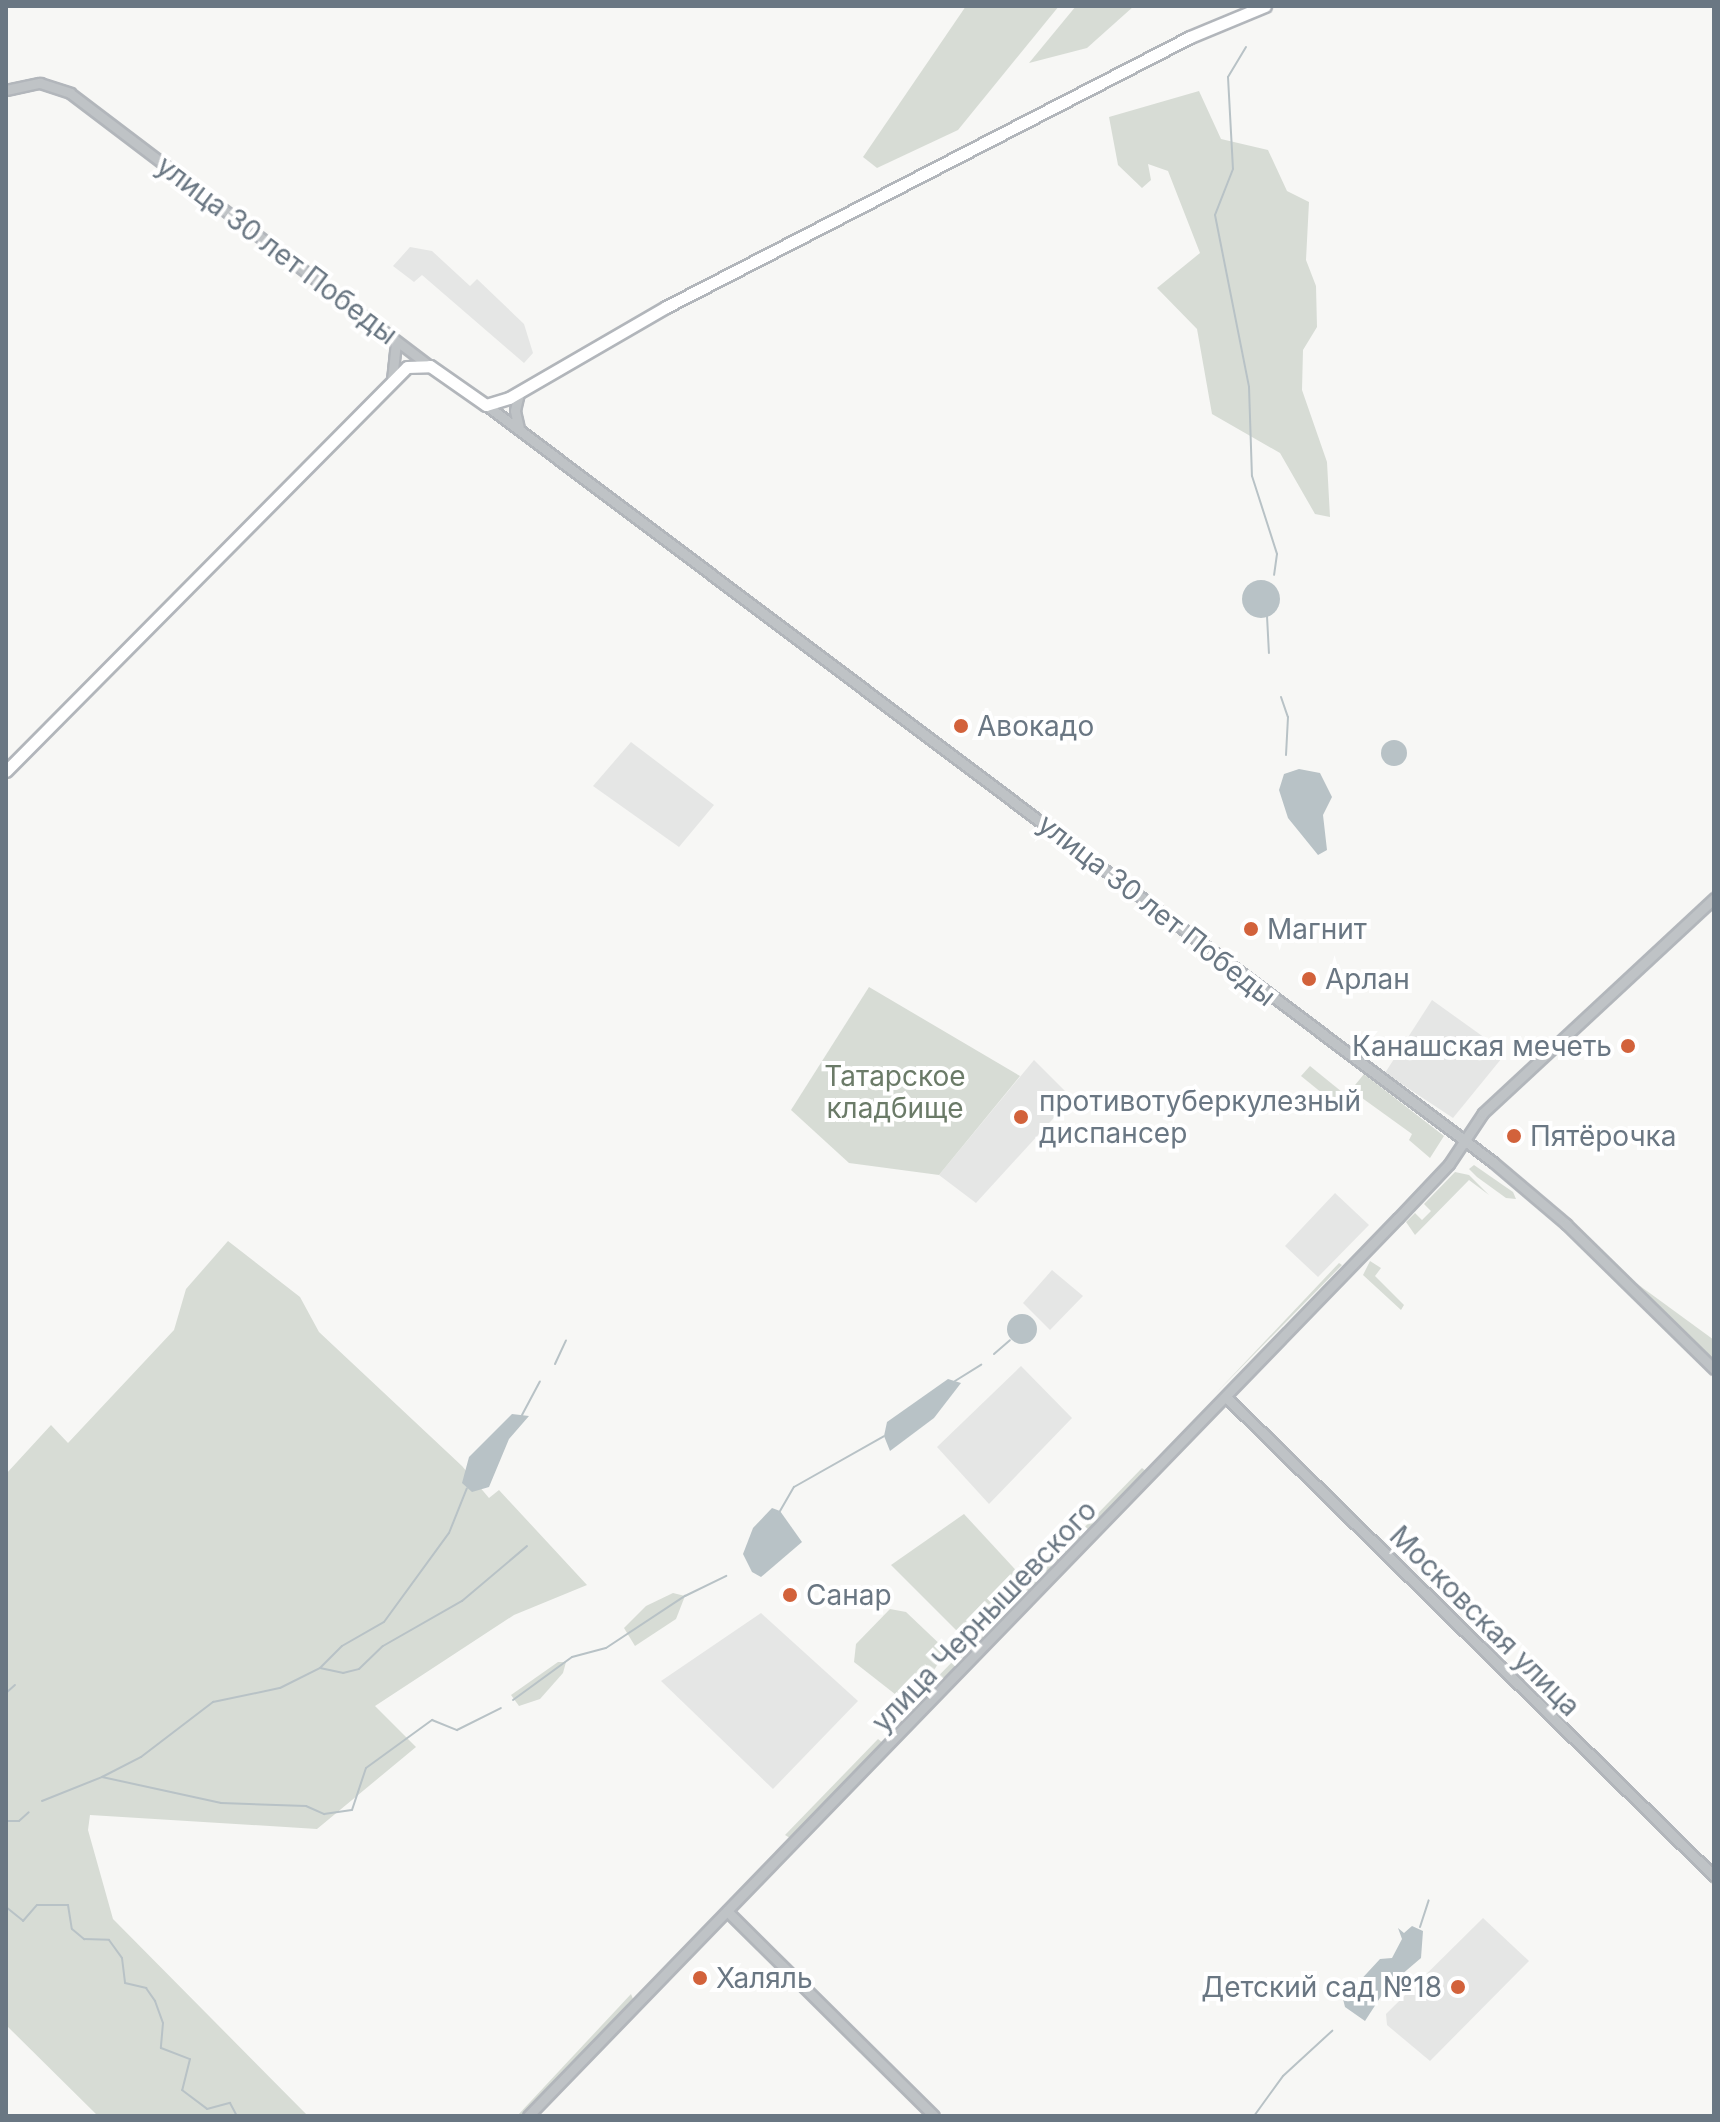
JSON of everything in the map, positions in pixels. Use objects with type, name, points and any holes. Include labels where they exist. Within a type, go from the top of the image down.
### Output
[{"type":"main road","points":[[486,405],[519,393],[666,307],[1190,37],[1265,6]]},
{"type":"main road","points":[[6,771],[392,381],[407,367],[430,366]]},
{"type":"main road","name":"улица 30 лет Победы","points":[[430,366],[486,405]]},
{"type":"street","name":"улица 30 лет Победы","points":[[6,90],[40,83],[70,93],[430,366]]},
{"type":"street","points":[[392,381],[398,365],[396,341]]},
{"type":"street","points":[[519,393],[515,411],[521,431]]},
{"type":"street","name":"улица 30 лет Победы","points":[[486,405],[1463,1140],[1566,1224],[1714,1369]]},
{"type":"street","name":"улица Чернышевского","points":[[528,2116],[1449,1164],[1483,1113],[1714,898]]},
{"type":"street","name":"Московская улица","points":[[1226,1397],[1714,1876]]},
{"type":"street","points":[[727,1911],[934,2116]]},
{"type":"shaded area","points":[[410,247],[432,251],[470,286],[477,279],[524,324],[533,353],[524,363],[422,275],[414,282],[393,266]]},
{"type":"shaded area","points":[[1261,580],[1274,586],[1280,599],[1274,612],[1261,618],[1248,612],[1242,599],[1248,586]]},
{"type":"shaded area","points":[[1394,740],[1403,744],[1407,753],[1403,762],[1394,766],[1385,762],[1381,753],[1385,744]]},
{"type":"shaded area","points":[[631,742],[714,805],[679,847],[593,786]]},
{"type":"shaded area","points":[[1299,769],[1320,773],[1332,797],[1323,815],[1327,850],[1318,855],[1288,818],[1279,790],[1284,774]]},
{"type":"shaded area","points":[[1432,1000],[1506,1053],[1453,1118],[1385,1073]]},
{"type":"shaded area","name":"противотуберкулезный диспансер","points":[[1034,1060],[1072,1098],[976,1203],[939,1175]]},
{"type":"shaded area","points":[[1335,1193],[1369,1225],[1318,1277],[1285,1246]]},
{"type":"shaded area","points":[[1052,1270],[1083,1296],[1050,1330],[1023,1303]]},
{"type":"shaded area","points":[[1022,1314],[1033,1318],[1037,1329],[1033,1340],[1022,1344],[1011,1340],[1007,1329],[1011,1318]]},
{"type":"shaded area","points":[[1021,1366],[1072,1418],[989,1504],[937,1447]]},
{"type":"shaded area","points":[[948,1379],[961,1383],[934,1418],[890,1451],[884,1436],[887,1422]]},
{"type":"shaded area","points":[[512,1414],[529,1416],[509,1439],[489,1487],[472,1492],[462,1483],[469,1457]]},
{"type":"shaded area","points":[[772,1508],[780,1511],[802,1542],[761,1577],[752,1572],[743,1554],[753,1528]]},
{"type":"shaded area","points":[[761,1613],[858,1701],[773,1789],[661,1681]]},
{"type":"shaded area","name":"Детский сад №18","points":[[1483,1918],[1529,1961],[1430,2061],[1387,2025],[1386,2014]]},
{"type":"shaded area","points":[[1412,1926],[1423,1931],[1421,1958],[1387,1987],[1365,2021],[1345,2007],[1343,1999],[1380,1959],[1392,1958],[1402,1939],[1398,1928],[1404,1933]]},
{"type":"green space","points":[[966,6],[1059,6],[958,130],[877,168],[863,157]]},
{"type":"green space","points":[[1076,6],[1134,6],[1087,48],[1029,63]]},
{"type":"green space","points":[[1199,91],[1221,139],[1268,150],[1287,191],[1309,202],[1306,260],[1316,286],[1317,327],[1303,350],[1302,390],[1327,462],[1330,517],[1315,514],[1280,453],[1212,414],[1197,329],[1157,288],[1200,253],[1168,171],[1148,164],[1151,180],[1142,188],[1118,165],[1109,117]]},
{"type":"green space","name":"Татарское кладбище","points":[[869,987],[1020,1076],[939,1175],[849,1163],[791,1110]]},
{"type":"green space","points":[[1310,1066],[1342,1092],[1333,1102],[1301,1076]]},
{"type":"green space","points":[[1364,1074],[1444,1136],[1430,1158],[1409,1140],[1412,1134],[1351,1090]]},
{"type":"green space","points":[[1474,1165],[1513,1192],[1516,1199],[1506,1198],[1477,1177],[1469,1169]]},
{"type":"green space","points":[[1455,1172],[1469,1175],[1489,1195],[1469,1180],[1415,1235],[1406,1222],[1415,1213],[1422,1220],[1431,1211],[1424,1204]]},
{"type":"green space","points":[[228,1241],[300,1297],[319,1332],[462,1466],[489,1498],[499,1490],[587,1585],[514,1615],[375,1706],[416,1747],[317,1829],[90,1815],[88,1830],[113,1919],[308,2116],[98,2116],[6,2025],[6,1474],[51,1425],[68,1443],[174,1330],[186,1289]]},
{"type":"green space","points":[[1370,1261],[1381,1268],[1375,1276],[1404,1305],[1401,1310],[1363,1275]]},
{"type":"green space","points":[[1339,1263],[1342,1265],[1216,1393]]},
{"type":"green space","points":[[1636,1283],[1714,1340],[1714,1363],[1701,1351]]},
{"type":"green space","points":[[1142,1468],[1147,1472],[1043,1576],[1040,1573]]},
{"type":"green space","points":[[964,1514],[1024,1579],[965,1639],[891,1565]]},
{"type":"green space","points":[[1034,1580],[1036,1583],[972,1650],[968,1646]]},
{"type":"green space","points":[[673,1593],[685,1596],[676,1619],[635,1646],[624,1628],[646,1606]]},
{"type":"green space","points":[[890,1609],[906,1612],[946,1650],[933,1672],[900,1698],[854,1662],[856,1644]]},
{"type":"green space","points":[[960,1654],[963,1659],[940,1684],[910,1714],[903,1712]]},
{"type":"green space","points":[[558,1662],[566,1662],[563,1673],[540,1699],[519,1706],[511,1695]]},
{"type":"green space","points":[[878,1739],[883,1743],[790,1838],[785,1835]]},
{"type":"green space","points":[[631,1994],[633,1999],[523,2116],[517,2116]]},
{"type":"waterway","points":[[1246,47],[1228,77],[1233,169],[1215,215],[1249,387],[1252,476],[1277,554],[1274,575]]},
{"type":"waterway","points":[[1267,616],[1269,653]]},
{"type":"waterway","points":[[1281,697],[1288,717],[1286,755]]},
{"type":"waterway","points":[[555,1364],[566,1340]]},
{"type":"waterway","points":[[994,1354],[1010,1340]]},
{"type":"waterway","points":[[955,1381],[981,1365]]},
{"type":"waterway","points":[[522,1415],[540,1381]]},
{"type":"waterway","points":[[780,1511],[794,1487],[884,1436]]},
{"type":"waterway","points":[[102,1777],[141,1757],[213,1702],[280,1688],[320,1668],[342,1646],[384,1622],[449,1533],[467,1488]]},
{"type":"waterway","points":[[320,1668],[343,1673],[359,1669],[383,1646],[462,1601],[527,1546]]},
{"type":"waterway","points":[[513,1700],[572,1657],[606,1648],[685,1596],[726,1576]]},
{"type":"waterway","points":[[6,1693],[15,1685]]},
{"type":"waterway","points":[[42,1801],[102,1777],[221,1803],[306,1806],[324,1814],[352,1810],[366,1768],[432,1720],[457,1730],[501,1708]]},
{"type":"waterway","points":[[6,1821],[19,1821],[29,1812]]},
{"type":"waterway","points":[[1420,1927],[1429,1900]]},
{"type":"waterway","points":[[6,1907],[23,1921],[37,1905],[68,1905],[72,1929],[84,1939],[109,1940],[122,1958],[125,1983],[146,1988],[155,2001],[163,2023],[161,2048],[190,2059],[182,2090],[207,2109],[230,2103],[237,2116]]},
{"type":"waterway","points":[[1254,2116],[1283,2076],[1332,2031]]},
{"type":"place","name":"Авокадо","points":[[961,726]]},
{"type":"place","name":"Магнит","points":[[1251,929]]},
{"type":"place","name":"Арлан","points":[[1309,979]]},
{"type":"place","name":"Канашская мечеть","points":[[1628,1046]]},
{"type":"place","name":"противотуберкулезный диспансер","points":[[1021,1117]]},
{"type":"place","name":"Пятёрочка","points":[[1514,1136]]},
{"type":"place","name":"Санар","points":[[790,1595]]},
{"type":"place","name":"Халяль","points":[[700,1978]]},
{"type":"place","name":"Детский сад №18","points":[[1458,1987]]}]
